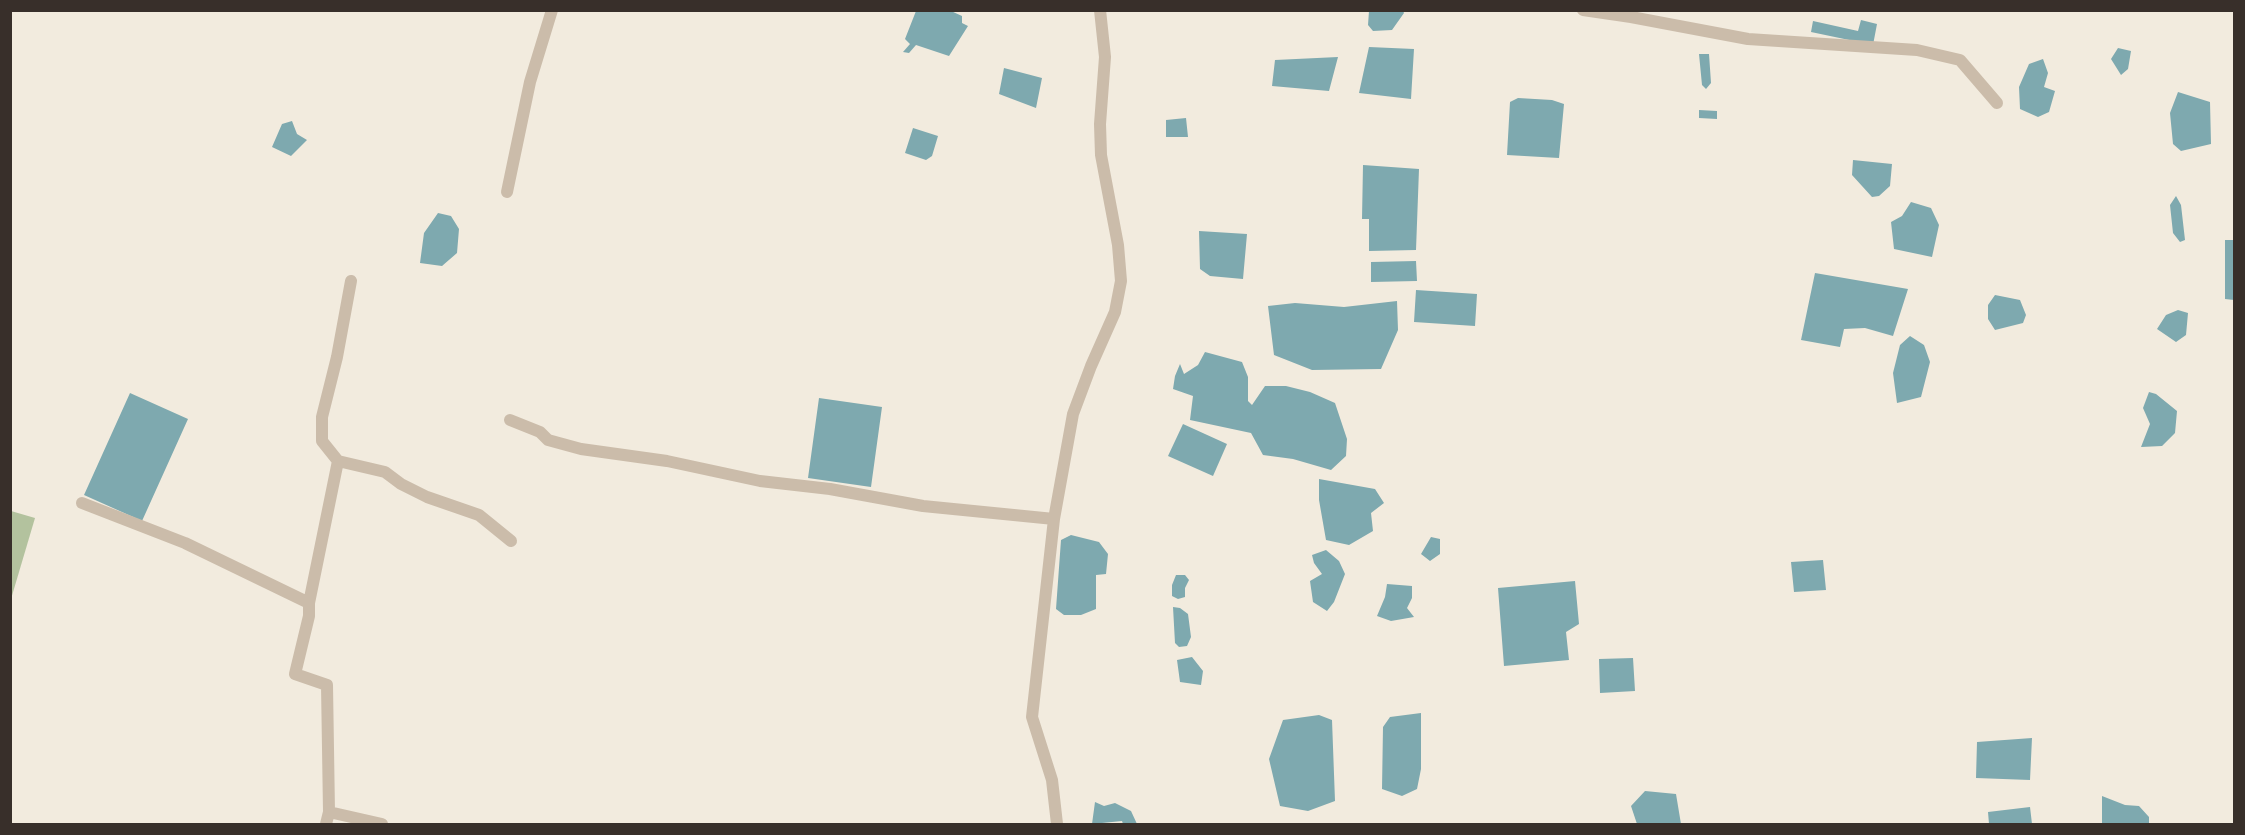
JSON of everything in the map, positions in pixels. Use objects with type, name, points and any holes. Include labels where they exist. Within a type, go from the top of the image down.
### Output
[{"type":"street","points":[[507,192],[530,82],[552,10]]},
{"type":"street","points":[[1057,825],[1052,780],[1032,717],[1054,519],[1073,414],[1115,312],[1121,281],[1118,245],[1101,155],[1100,124],[1105,57],[1100,10]]},
{"type":"street","points":[[1583,10],[1748,39],[1917,50],[1960,60],[1997,103]]},
{"type":"street","points":[[351,281],[337,357],[322,417],[322,441],[338,461],[384,472],[401,484],[427,497],[479,515],[511,541]]},
{"type":"street","points":[[510,420],[540,432],[548,440],[581,449],[667,461],[760,481],[830,489],[923,506],[1054,519]]},
{"type":"street","points":[[338,461],[309,603],[309,616],[295,674],[327,685],[328,819],[382,825]]},
{"type":"street","points":[[82,503],[185,543],[309,603]]},
{"type":"green space","points":[[10,511],[35,518],[11,599]]},
{"type":"water","points":[[916,11],[951,11],[962,16],[962,23],[968,26],[949,56],[916,45],[909,53],[903,52],[910,44],[905,39]]},
{"type":"water","points":[[1369,11],[1403,11],[1404,13],[1392,30],[1373,31],[1368,25]]},
{"type":"water","points":[[1861,20],[1877,24],[1873,45],[1811,32],[1813,21],[1858,31]]},
{"type":"water","points":[[1369,47],[1414,49],[1411,99],[1359,93]]},
{"type":"water","points":[[2118,48],[2131,51],[2128,69],[2121,75],[2111,59]]},
{"type":"water","points":[[1699,54],[1709,54],[1711,83],[1706,89],[1702,85]]},
{"type":"water","points":[[1338,57],[1329,91],[1272,86],[1275,60]]},
{"type":"water","points":[[2043,59],[2048,73],[2044,87],[2055,91],[2049,112],[2038,117],[2020,109],[2019,87],[2029,64]]},
{"type":"water","points":[[1004,68],[1042,78],[1036,108],[999,94]]},
{"type":"water","points":[[2178,92],[2210,102],[2211,144],[2181,151],[2173,144],[2170,113]]},
{"type":"water","points":[[1518,98],[1552,100],[1564,104],[1559,158],[1507,155],[1510,102]]},
{"type":"water","points":[[1699,110],[1717,111],[1717,119],[1699,118]]},
{"type":"water","points":[[1186,118],[1188,137],[1166,137],[1166,120]]},
{"type":"water","points":[[292,121],[297,134],[307,140],[291,156],[272,147],[282,124]]},
{"type":"water","points":[[913,128],[938,136],[932,156],[926,160],[905,153]]},
{"type":"water","points":[[1853,160],[1892,164],[1890,186],[1879,196],[1872,197],[1852,175]]},
{"type":"water","points":[[1363,165],[1419,169],[1416,250],[1369,251],[1369,219],[1362,219]]},
{"type":"water","points":[[2176,196],[2181,205],[2185,240],[2180,242],[2173,233],[2170,205]]},
{"type":"water","points":[[1911,202],[1931,208],[1939,225],[1932,257],[1894,249],[1891,222],[1902,216]]},
{"type":"water","points":[[438,213],[451,216],[459,229],[457,253],[442,266],[420,263],[424,233]]},
{"type":"water","points":[[1199,231],[1247,234],[1243,279],[1210,276],[1200,269]]},
{"type":"water","points":[[2225,240],[2234,240],[2234,300],[2225,299]]},
{"type":"water","points":[[1416,261],[1417,281],[1371,282],[1371,262]]},
{"type":"water","points":[[1815,273],[1908,289],[1893,336],[1865,328],[1844,329],[1840,347],[1801,340]]},
{"type":"water","points":[[1416,290],[1477,294],[1475,326],[1414,322]]},
{"type":"water","points":[[1995,295],[2020,300],[2026,315],[2023,323],[1995,330],[1988,319],[1988,305]]},
{"type":"water","points":[[1397,301],[1398,330],[1381,369],[1312,370],[1274,355],[1268,306],[1295,303],[1344,307]]},
{"type":"water","points":[[2178,310],[2188,313],[2186,335],[2176,342],[2157,329],[2166,315]]},
{"type":"water","points":[[1910,336],[1924,345],[1930,362],[1921,397],[1897,403],[1893,373],[1900,345]]},
{"type":"water","points":[[1205,352],[1242,362],[1248,377],[1248,401],[1252,405],[1265,386],[1286,386],[1310,392],[1335,403],[1347,439],[1346,456],[1331,470],[1293,459],[1263,455],[1251,433],[1190,420],[1193,396],[1173,389],[1175,376],[1180,364],[1184,374],[1198,365]]},
{"type":"water","points":[[2149,392],[2156,394],[2177,411],[2175,433],[2162,446],[2141,447],[2150,424],[2143,408]]},
{"type":"water","points":[[130,393],[188,419],[142,521],[84,495]]},
{"type":"water","points":[[819,398],[882,407],[871,487],[808,478]]},
{"type":"water","points":[[1183,424],[1227,444],[1213,476],[1168,456]]},
{"type":"water","points":[[1319,479],[1375,489],[1384,503],[1371,513],[1373,531],[1349,545],[1326,540],[1319,500]]},
{"type":"water","points":[[1071,535],[1099,542],[1108,554],[1106,574],[1096,575],[1096,609],[1081,615],[1064,615],[1056,609],[1061,540]]},
{"type":"water","points":[[1431,537],[1440,539],[1440,554],[1430,561],[1421,554]]},
{"type":"water","points":[[1326,550],[1339,561],[1345,574],[1334,602],[1327,611],[1313,602],[1310,581],[1322,574],[1314,563],[1312,555]]},
{"type":"water","points":[[1823,560],[1826,590],[1794,592],[1791,562]]},
{"type":"water","points":[[1176,575],[1185,575],[1189,580],[1185,588],[1185,597],[1178,599],[1172,596],[1172,585]]},
{"type":"water","points":[[1575,581],[1579,624],[1566,632],[1569,660],[1504,666],[1498,588]]},
{"type":"water","points":[[1387,584],[1412,586],[1412,598],[1407,608],[1414,617],[1391,621],[1377,616],[1385,597]]},
{"type":"water","points":[[1173,607],[1180,608],[1188,614],[1191,637],[1187,646],[1179,647],[1175,643]]},
{"type":"water","points":[[1192,657],[1203,671],[1201,685],[1180,682],[1177,660]]},
{"type":"water","points":[[1633,658],[1635,691],[1600,693],[1599,659]]},
{"type":"water","points":[[1421,713],[1421,769],[1417,789],[1402,796],[1382,789],[1383,727],[1390,717]]},
{"type":"water","points":[[1319,715],[1332,720],[1335,801],[1308,811],[1280,806],[1269,759],[1283,720]]},
{"type":"water","points":[[2032,738],[2030,780],[1976,778],[1977,742]]},
{"type":"water","points":[[1645,791],[1676,794],[1681,824],[1637,824],[1631,806]]},
{"type":"water","points":[[2102,796],[2125,805],[2139,806],[2149,817],[2149,824],[2102,824]]},
{"type":"water","points":[[1095,802],[1104,806],[1115,803],[1131,811],[1137,824],[1123,824],[1122,821],[1092,824]]},
{"type":"water","points":[[2030,807],[2032,824],[1989,824],[1988,812]]}]
